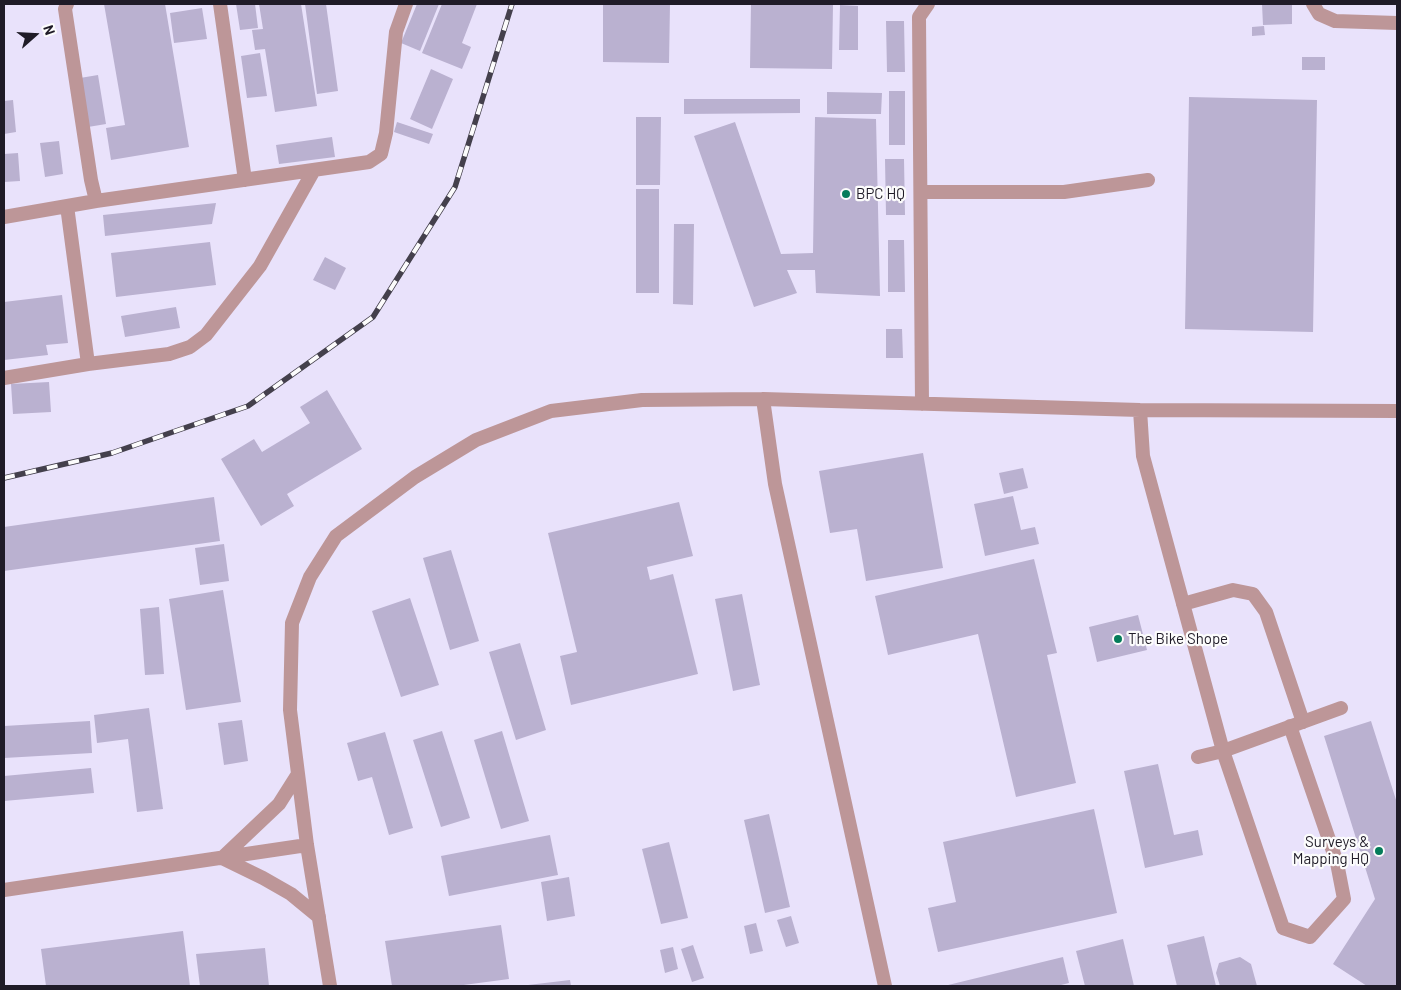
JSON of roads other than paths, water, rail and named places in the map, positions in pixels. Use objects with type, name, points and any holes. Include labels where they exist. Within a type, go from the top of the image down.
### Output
[{"type":"lane","points":[[67,4],[65,9],[91,180],[96,201]]},
{"type":"lane","points":[[220,4],[245,180]]},
{"type":"lane","points":[[4,217],[96,201],[369,162],[381,154],[386,133],[396,32],[406,4]]},
{"type":"lane","points":[[922,404],[922,192],[919,17],[928,4]]},
{"type":"lane","points":[[1313,4],[1319,14],[1336,21],[1397,23]]},
{"type":"lane","points":[[4,378],[88,364],[169,354],[190,347],[206,335],[260,266],[314,170]]},
{"type":"lane","points":[[922,192],[1064,192],[1148,180]]},
{"type":"lane","points":[[67,206],[88,364]]},
{"type":"lane","points":[[762,399],[774,484],[885,986]]},
{"type":"lane","points":[[330,986],[307,846],[290,710],[292,623],[310,577],[336,536],[415,477],[476,440],[551,411],[642,400],[762,399],[1140,410],[1397,411]]},
{"type":"lane","points":[[1140,410],[1143,456],[1183,604],[1223,751],[1283,928],[1310,937],[1344,898],[1337,863],[1296,724],[1266,612],[1253,594],[1233,590],[1183,604]]},
{"type":"lane","points":[[1198,757],[1223,751],[1341,708]]},
{"type":"lane","points":[[222,858],[279,804],[298,774]]},
{"type":"lane","points":[[4,890],[307,846]]},
{"type":"lane","points":[[222,858],[291,894],[319,916]]},
{"type":"railway","points":[[4,478],[112,453],[248,406],[373,317],[455,187],[512,4]]},
{"type":"place","name":"BPC HQ","points":[[846,194]]},
{"type":"place","name":"The Bike Shope","points":[[1118,639]]},
{"type":"place","name":"Surveys & Mapping HQ","points":[[1379,851]]}]
